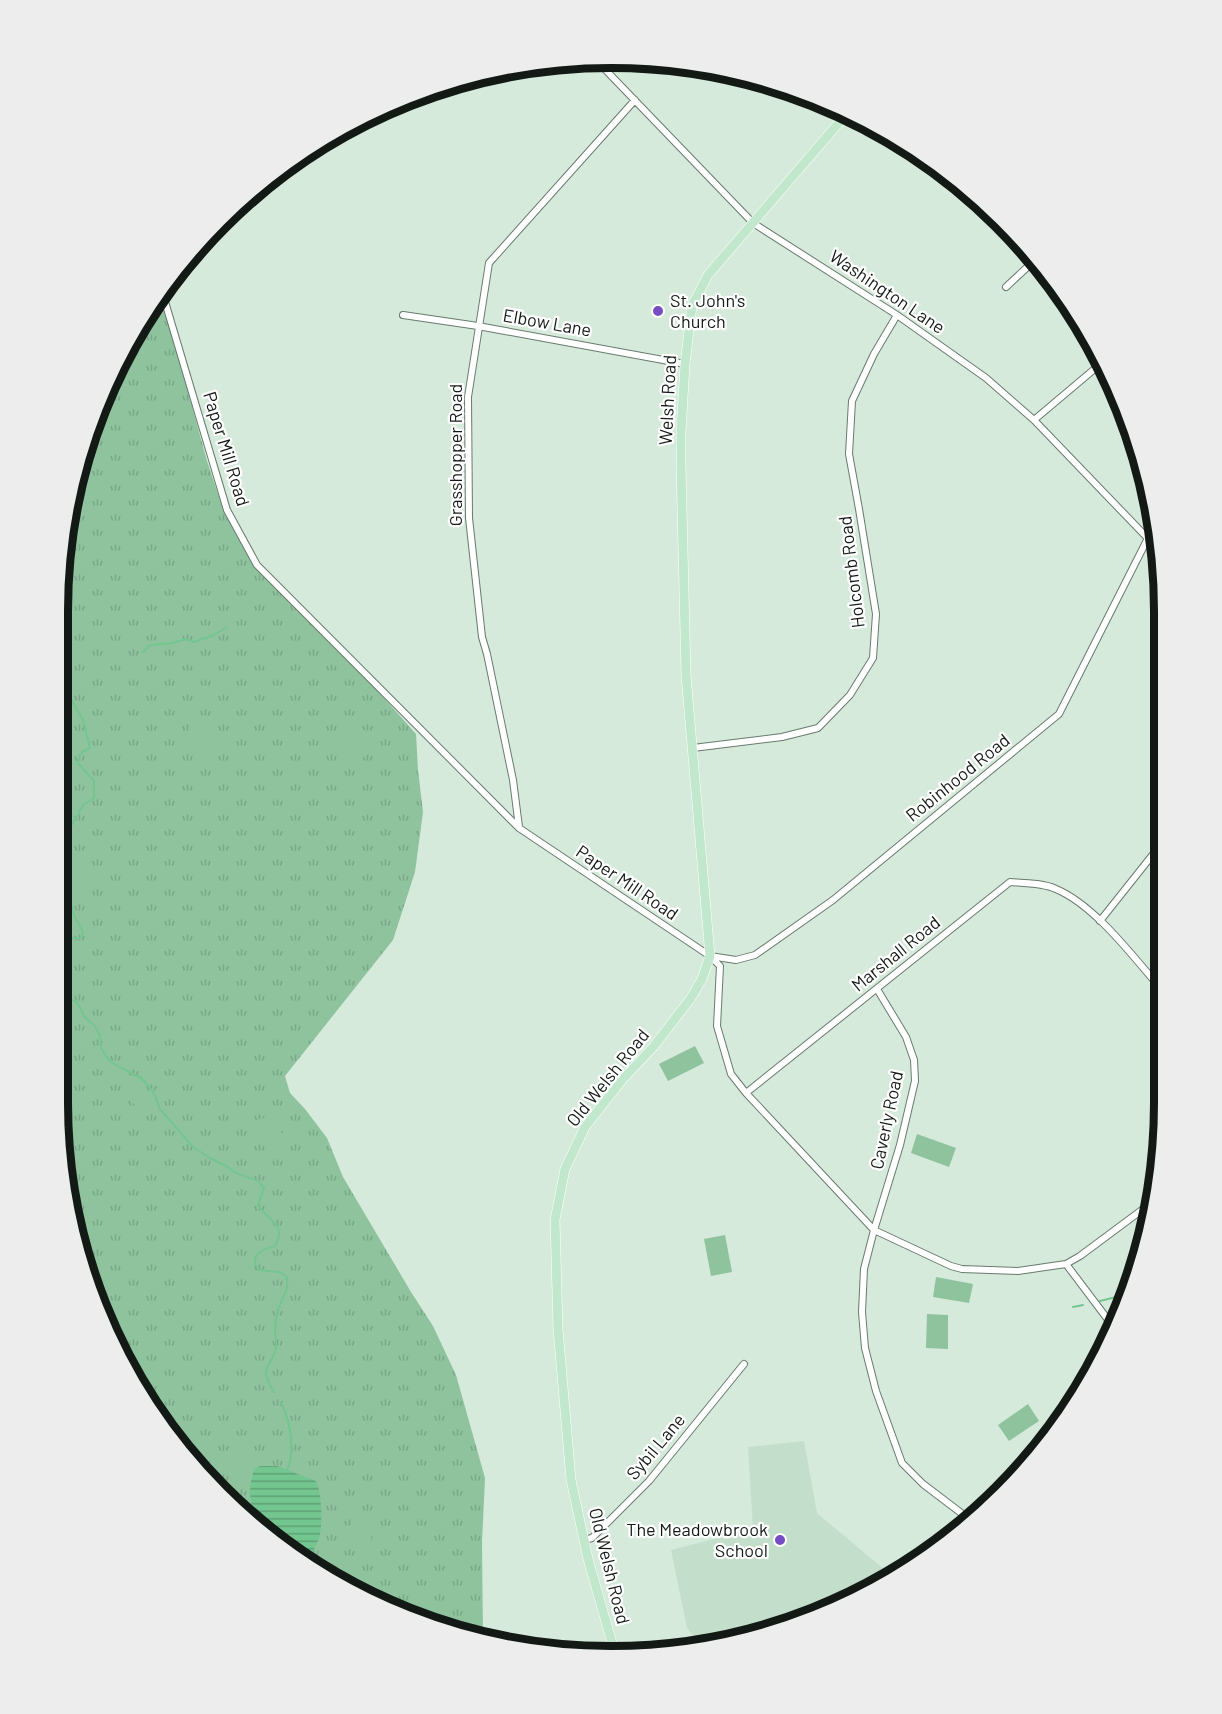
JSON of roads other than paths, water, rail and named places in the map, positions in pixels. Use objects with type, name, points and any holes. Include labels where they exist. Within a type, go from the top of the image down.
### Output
[{"type":"main road","name":"Welsh Road","points":[[686,675],[681,432],[692,306],[708,275],[842,120]]},
{"type":"main road","name":"Old Welsh Road","points":[[613,1646],[588,1559],[572,1480],[558,1329],[555,1220],[565,1169],[585,1127],[692,998],[710,956],[686,675]]},
{"type":"street","name":"Washington Lane","points":[[604,68],[753,223],[897,315],[986,378],[1034,420],[1148,538]]},
{"type":"street","name":"Grasshopper Road","points":[[519,828],[513,780],[482,637],[469,518],[468,397],[478,326],[489,263],[635,100]]},
{"type":"street","points":[[1006,287],[1030,265]]},
{"type":"street","name":"Paper Mill Road","points":[[165,301],[227,510],[257,565],[519,828],[710,956]]},
{"type":"street","name":"Elbow Lane","points":[[403,315],[478,326],[686,364]]},
{"type":"street","name":"Holcomb Road","points":[[693,748],[782,737],[818,728],[850,695],[873,658],[876,615],[849,454],[852,401],[874,354],[897,315]]},
{"type":"street","points":[[1034,420],[1096,368]]},
{"type":"street","name":"Robinhood Road","points":[[710,956],[736,960],[755,955],[833,900],[1059,714],[1148,538]]},
{"type":"street","points":[[1100,921],[1154,853]]},
{"type":"street","name":"Marshall Road","points":[[746,1093],[1010,882],[1055,888],[1075,900],[1100,921],[1154,981]]},
{"type":"street","points":[[710,956],[720,966],[717,1026],[731,1074],[874,1230],[951,1266],[962,1269],[1018,1271],[1066,1264],[1144,1209]]},
{"type":"street","name":"Caverly Road","points":[[874,1230],[900,1145],[915,1081],[914,1060],[906,1037],[877,989]]},
{"type":"street","points":[[874,1230],[864,1269],[862,1312],[865,1348],[876,1391],[902,1464],[923,1484],[965,1516]]},
{"type":"street","points":[[1066,1264],[1109,1320]]},
{"type":"street","name":"Sybil Lane","points":[[584,1540],[592,1538],[649,1481],[744,1364]]},
{"type":"waterway","points":[[143,652],[150,645],[173,643],[186,639],[194,642],[214,635],[227,627]]},
{"type":"waterway","points":[[68,694],[83,720],[90,748],[82,752],[77,762],[94,781],[94,798],[84,804],[68,831]]},
{"type":"waterway","points":[[68,897],[83,934],[80,938],[68,939]]},
{"type":"waterway","points":[[68,999],[76,1001],[85,1017],[95,1026],[100,1036],[101,1048],[108,1059],[141,1078],[153,1091],[160,1109],[193,1147],[234,1172],[258,1181],[264,1188],[258,1205],[275,1224],[279,1233],[275,1246],[262,1251],[255,1261],[259,1270],[279,1272],[286,1276],[287,1281],[276,1320],[276,1349],[266,1370],[274,1392]]},
{"type":"waterway","points":[[1100,1301],[1119,1296]]},
{"type":"waterway","points":[[1073,1307],[1083,1305]]},
{"type":"waterway","points":[[281,1403],[291,1436],[290,1463],[287,1470]]},
{"type":"place","name":"St. John's Church","points":[[658,311]]},
{"type":"place","name":"The Meadowbrook School","points":[[780,1540]]}]
